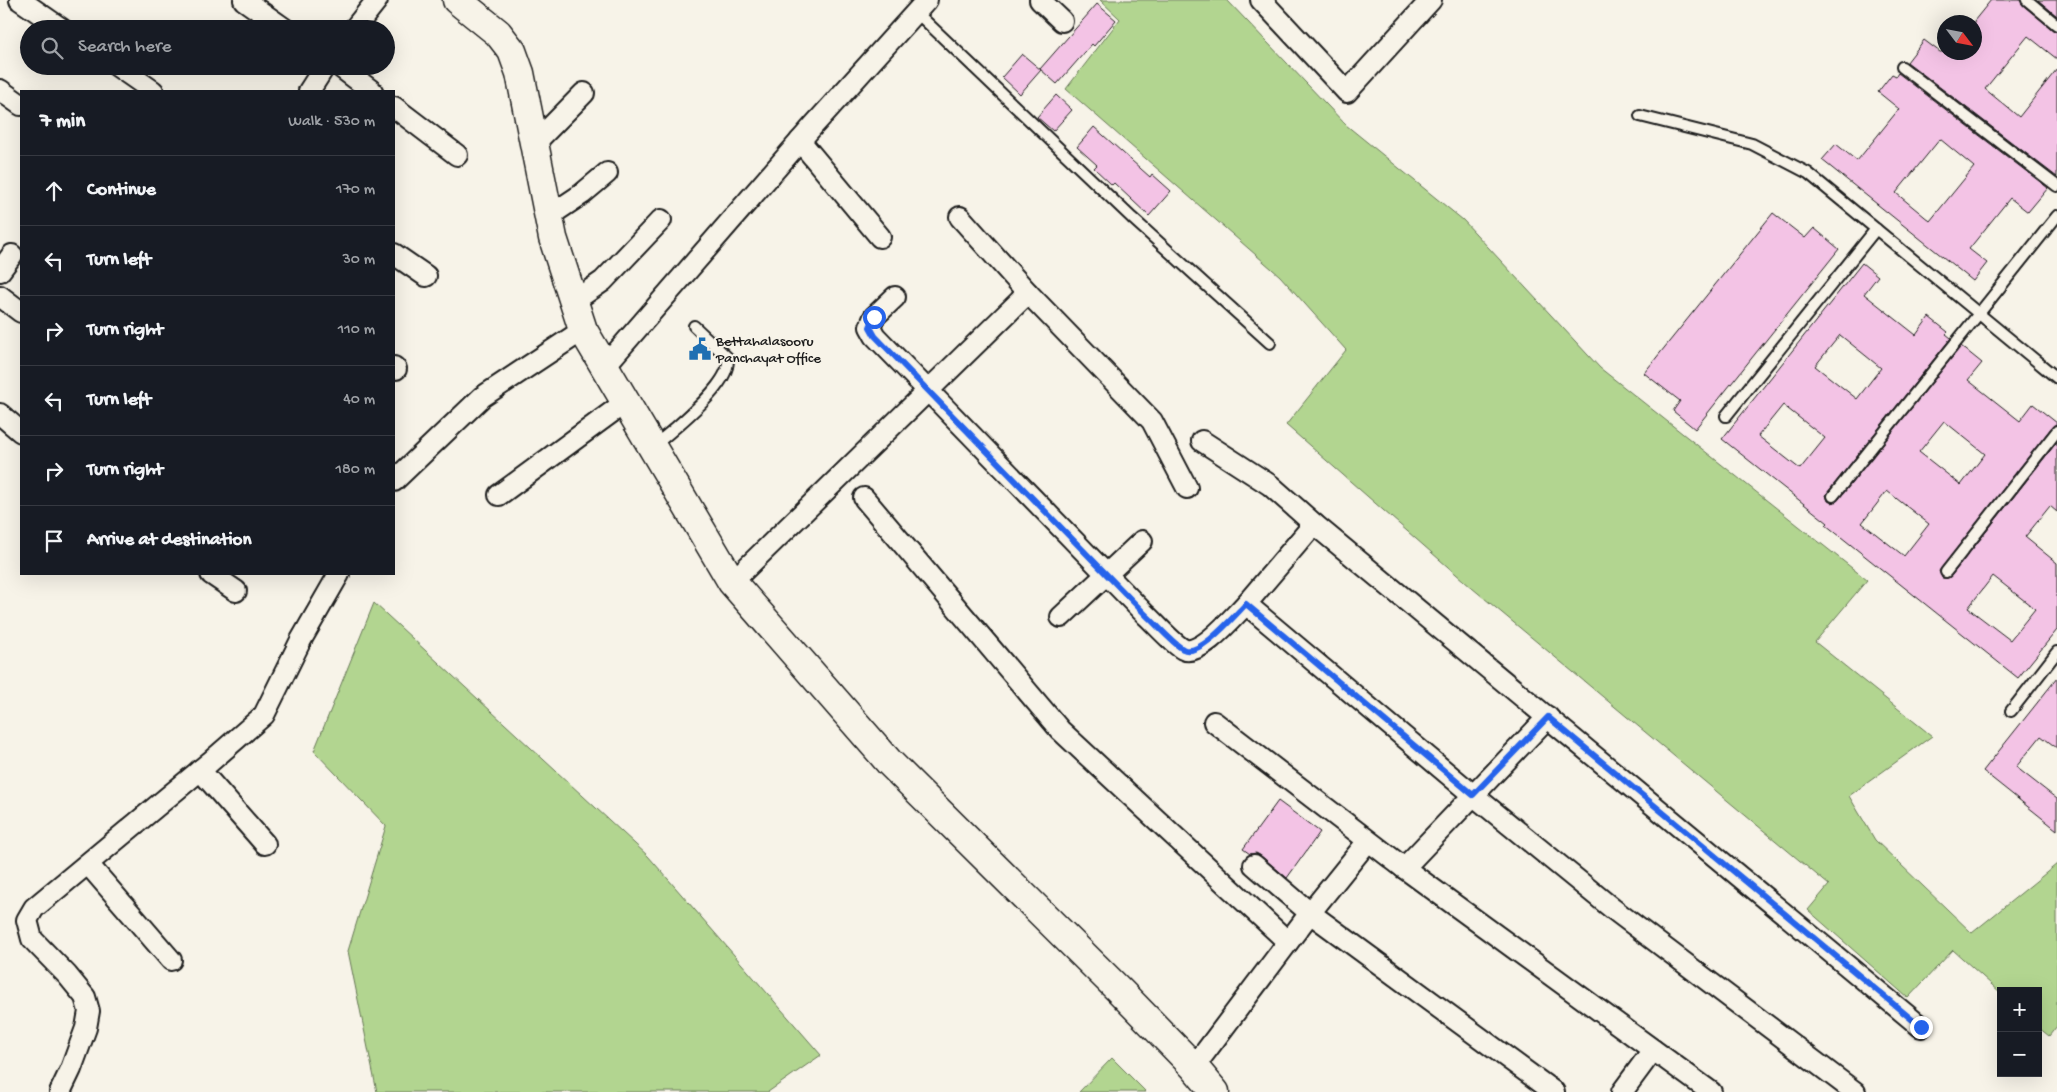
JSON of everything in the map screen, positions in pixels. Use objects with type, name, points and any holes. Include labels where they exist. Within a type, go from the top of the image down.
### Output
[{"type":"street","points":[[20,0],[49,20]]},
{"type":"street","points":[[244,0],[272,20]]},
{"type":"street","points":[[361,20],[377,0]]},
{"type":"street","points":[[457,0],[498,33],[512,51],[520,73],[553,238],[583,330],[604,368],[627,401],[732,582],[889,762],[1122,993],[1194,1067],[1215,1092]]},
{"type":"street","points":[[1040,0],[1062,21]]},
{"type":"street","points":[[1261,0],[1347,92],[1429,1]]},
{"type":"street","points":[[604,368],[800,141],[921,6]]},
{"type":"street","points":[[130,75],[152,90]]},
{"type":"street","points":[[309,90],[319,75]]},
{"type":"street","points":[[351,75],[371,90]]},
{"type":"street","points":[[0,90],[20,104]]},
{"type":"street","points":[[534,144],[584,93]]},
{"type":"street","points":[[395,109],[457,155]]},
{"type":"street","points":[[800,141],[880,237]]},
{"type":"street","points":[[549,216],[582,194],[607,173]]},
{"type":"street","points":[[960,217],[1028,293],[1152,421],[1187,488]]},
{"type":"street","points":[[574,301],[603,281],[662,220]]},
{"type":"street","points":[[395,255],[426,276]]},
{"type":"street","points":[[732,582],[1028,293]]},
{"type":"street","points":[[0,296],[20,311]]},
{"type":"street","points":[[895,298],[874,317],[870,327],[875,336],[1106,574],[1182,649],[1191,652],[1201,647],[1246,604],[1314,524]]},
{"type":"street","points":[[395,479],[482,396],[583,330]]},
{"type":"street","points":[[499,495],[627,401]]},
{"type":"street","points":[[0,414],[20,431]]},
{"type":"street","points":[[1202,441],[1270,485],[1314,524],[1921,1027]]},
{"type":"street","points":[[864,498],[1060,730],[1288,942]]},
{"type":"street","points":[[1061,617],[1142,542]]},
{"type":"street","points":[[212,575],[236,592]]},
{"type":"street","points":[[64,1091],[86,1028],[89,1011],[85,997],[67,974],[32,939],[27,920],[34,908],[264,715],[301,640],[337,575]]},
{"type":"street","points":[[1246,604],[1473,795],[1613,909],[1855,1092]]},
{"type":"street","points":[[1404,868],[1548,717]]},
{"type":"street","points":[[1214,722],[1404,868],[1711,1092]]},
{"type":"street","points":[[200,770],[265,844]]},
{"type":"street","points":[[1194,1067],[1310,913],[1368,841]]},
{"type":"street","points":[[88,864],[170,960]]},
{"type":"street","points":[[1254,865],[1310,913],[1554,1092]]},
{"type":"street","points":[[1622,1092],[1653,1050]]},
{"type":"lane","points":[[2027,0],[2057,24]]},
{"type":"lane","points":[[921,6],[1132,218],[1270,343]]},
{"type":"lane","points":[[1902,67],[2057,186]]},
{"type":"lane","points":[[1640,116],[1752,144],[1808,173],[2057,378]]},
{"type":"lane","points":[[1833,496],[2057,216]]},
{"type":"lane","points":[[1726,416],[1876,229]]},
{"type":"lane","points":[[653,447],[715,390],[730,363],[727,357],[694,326]]},
{"type":"lane","points":[[1946,572],[2057,431]]},
{"type":"lane","points":[[2011,711],[2057,652]]},
{"type":"green space","points":[[1100,0],[1227,0],[1346,125],[1463,220],[1600,368],[1867,580],[1815,642],[1932,736],[1849,796],[1875,840],[1972,933],[2057,864],[2057,1026],[2049,1036],[2042,1030],[2042,987],[1997,987],[1997,989],[1953,950],[1908,998],[1808,910],[1829,885],[1472,588],[1286,425],[1346,350],[1280,276],[1066,89],[1120,19]]},
{"type":"green space","points":[[374,603],[648,856],[821,1055],[768,1092],[377,1092],[348,951],[386,826],[314,751]]},
{"type":"green space","points":[[1112,1058],[1146,1092],[1079,1092]]},
{"type":"building","points":[[1991,0],[2020,0],[2023,5],[2057,32],[2057,59],[2028,36],[1985,89],[2019,117],[2057,69],[2057,177],[1907,62],[1924,40],[1937,50],[1937,60],[1982,60],[1982,15],[1979,15]]},
{"type":"building","points":[[2038,0],[2057,0],[2057,16]]},
{"type":"building","points":[[1097,4],[1116,20],[1057,84],[1040,69]]},
{"type":"building","points":[[1022,54],[1041,70],[1020,94],[1002,77]]},
{"type":"building","points":[[1898,73],[2048,188],[2028,212],[2010,198],[1969,249],[1987,263],[1973,281],[1822,160],[1836,144],[1857,161],[1899,109],[1878,92],[1892,74],[1896,76]],"holes":[[[1940,139],[1974,167],[1930,221],[1896,193]]]},
{"type":"building","points":[[1056,95],[1072,110],[1053,131],[1037,117]]},
{"type":"building","points":[[1094,127],[1150,177],[1152,174],[1171,191],[1149,216],[1114,183],[1112,185],[1094,168],[1097,165],[1077,147]]},
{"type":"building","points":[[1773,213],[1805,238],[1814,228],[1839,249],[1695,429],[1673,411],[1680,401],[1644,373]]},
{"type":"building","points":[[1862,263],[1878,276],[1864,294],[1916,335],[1929,317],[1948,332],[1946,334],[1951,338],[1828,492],[1826,495],[1828,501],[1832,503],[1838,500],[1961,346],[1982,363],[1968,380],[2020,421],[2033,404],[2057,423],[1939,571],[1942,578],[1951,576],[2057,442],[2057,512],[2050,506],[2025,537],[2057,563],[2057,630],[2018,678],[1826,525],[1828,523],[1722,439]],"holes":[[[1840,335],[1881,368],[1857,399],[1815,366]],[[1783,405],[1825,438],[1800,469],[1758,436]],[[1944,421],[1985,454],[1961,485],[1919,452]],[[1887,491],[1929,524],[1904,556],[1862,523]],[[1993,576],[2035,609],[2010,640],[1968,608]]]},
{"type":"building","points":[[2057,678],[2057,748],[2041,736],[2016,767],[2057,799],[2057,830],[1983,771]]},
{"type":"building","points":[[1278,801],[1320,832],[1287,878],[1261,856],[1256,853],[1250,854],[1243,849]]},
{"type":"place","name":"Bettahalasooru Panchayat Office","points":[[700,349]]},
{"type":"route","points":[[874,317],[870,327],[875,336],[1146,615],[1182,649],[1191,652],[1201,647],[1246,604],[1473,795],[1548,717],[1921,1027]]}]
